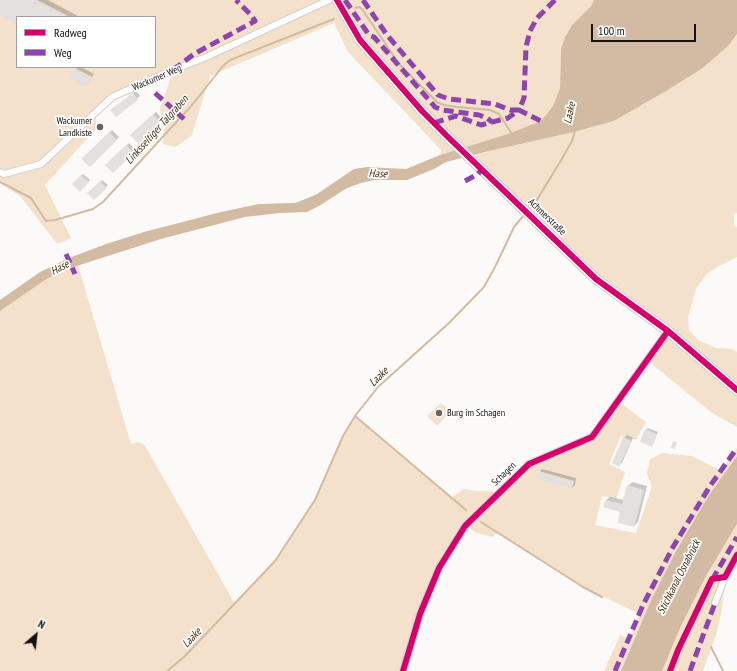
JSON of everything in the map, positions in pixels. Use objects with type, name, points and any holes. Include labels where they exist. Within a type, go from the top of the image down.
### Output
[{"type":"street","name":"Wackumer Weg","points":[[0,172],[4,174],[41,164],[112,97],[204,58],[329,0]]},
{"type":"street","name":"Achmerstraße","points":[[337,0],[360,40],[422,111],[450,139],[596,279],[668,331],[737,390]]},
{"type":"street","name":"Schagen","points":[[403,671],[420,614],[439,568],[465,526],[529,464],[592,437],[668,331]]},
{"type":"street","points":[[715,603],[724,576],[737,554]]},
{"type":"shaded area","points":[[0,0],[594,0],[591,6],[572,25],[565,37],[561,49],[560,88],[553,106],[541,121],[511,133],[440,155],[441,150],[348,52],[334,23],[210,76],[192,135],[176,147],[163,144],[164,129],[160,109],[173,71],[112,97],[95,113],[97,128],[45,185],[71,238],[57,244],[20,196],[0,183]]},
{"type":"shaded area","points":[[737,34],[737,213],[734,214],[734,226],[737,227],[737,257],[707,274],[696,289],[688,317],[689,330],[698,340],[716,348],[732,349],[737,352],[737,427],[712,413],[647,360],[668,332],[596,279],[468,156],[574,132],[614,121],[703,68],[728,46]]},
{"type":"shaded area","points":[[78,265],[131,444],[138,442],[144,444],[235,604],[275,561],[314,500],[343,436],[355,416],[451,498],[464,489],[492,491],[497,495],[529,464],[592,437],[618,401],[646,422],[636,440],[621,436],[609,464],[625,472],[616,499],[602,496],[595,525],[636,533],[652,487],[647,473],[650,459],[662,453],[692,456],[721,471],[737,448],[737,456],[709,495],[676,551],[651,600],[621,671],[604,671],[620,635],[629,639],[639,614],[583,587],[497,533],[492,537],[477,533],[465,526],[439,568],[403,671],[0,671],[0,311],[45,280],[64,270]]},
{"type":"shaded area","points":[[441,403],[451,411],[437,426],[427,416]]},
{"type":"shaded area","points":[[737,524],[737,555],[725,577],[722,609],[716,635],[703,671],[662,671],[681,626],[705,578]]},
{"type":"water","name":"Hase","points":[[594,0],[737,0],[737,34],[728,46],[703,68],[614,121],[574,132],[446,162],[434,169],[407,180],[374,180],[361,183],[347,188],[307,212],[245,217],[161,239],[64,270],[45,280],[0,311],[0,300],[40,272],[69,258],[106,244],[144,232],[221,212],[259,204],[295,203],[317,194],[354,169],[367,167],[406,169],[440,155],[511,133],[541,121],[553,106],[560,88],[561,49],[565,37],[572,25],[591,6]]},
{"type":"water","name":"Stichkanal Osnabrück","points":[[737,456],[737,524],[705,578],[681,626],[662,671],[621,671],[651,600],[676,551],[709,495]]},
{"type":"building","points":[[0,0],[37,0],[68,16],[16,16],[16,24],[0,16]]},
{"type":"building","points":[[75,68],[92,77],[86,87],[70,78]]},
{"type":"building","points":[[133,93],[138,100],[116,117],[110,110]]},
{"type":"building","points":[[153,114],[161,123],[139,144],[130,135]]},
{"type":"building","points":[[109,132],[117,140],[90,167],[81,159]]},
{"type":"building","points":[[126,145],[134,153],[113,173],[105,165]]},
{"type":"building","points":[[81,175],[89,182],[80,192],[72,184]]},
{"type":"building","points":[[100,181],[107,188],[94,200],[87,193]]},
{"type":"building","points":[[645,429],[657,434],[652,447],[640,442]]},
{"type":"building","points":[[623,437],[631,441],[619,467],[612,463]]},
{"type":"building","points":[[673,441],[677,442],[675,449],[671,448]]},
{"type":"building","points":[[539,471],[574,481],[572,489],[536,479]]},
{"type":"building","points":[[627,485],[644,490],[634,527],[618,523],[620,512],[603,507],[605,500],[622,504]]},
{"type":"waterway","points":[[355,8],[359,7],[362,9],[399,64],[438,103],[457,107],[490,110],[499,114],[512,134]]},
{"type":"waterway","name":"Linksseitiger Talgraben","points":[[0,182],[31,198],[46,221],[55,220],[93,209],[103,202],[192,105],[223,66],[230,60],[334,19]]},
{"type":"waterway","name":"Laake","points":[[529,209],[538,198],[560,162],[572,141],[575,131]]},
{"type":"waterway","name":"Laake","points":[[167,671],[184,657],[275,561],[315,500],[343,436],[355,416],[378,387],[449,323],[484,287],[514,227],[525,214]]},
{"type":"waterway","points":[[355,416],[466,510]]},
{"type":"waterway","points":[[481,522],[583,587],[602,597]]},
{"type":"waterway","points":[[711,647],[723,671]]},
{"type":"marked path","points":[[173,70],[194,54],[255,21],[236,0]]},
{"type":"marked path","points":[[345,0],[369,35],[374,37],[435,107],[442,110],[479,115],[492,122]]},
{"type":"marked path","points":[[363,0],[387,35],[438,95],[449,99],[495,104],[510,110],[519,110],[524,98],[526,47],[530,31],[537,18],[555,0]]},
{"type":"marked path","points":[[155,93],[184,119]]},
{"type":"marked path","points":[[434,123],[456,116],[481,125],[508,118],[519,110],[541,121]]},
{"type":"marked path","points":[[465,181],[478,174],[482,169]]},
{"type":"marked path","points":[[66,254],[75,274]]},
{"type":"marked path","points":[[615,671],[643,605],[673,547],[710,486],[737,448]]},
{"type":"marked path","points":[[712,580],[737,537]]},
{"type":"marked path","points":[[690,671],[715,603]]},
{"type":"cycle path","points":[[337,0],[360,40],[422,111],[450,139],[596,279],[668,331],[737,390]]},
{"type":"cycle path","points":[[403,671],[420,614],[439,568],[465,526],[529,464],[592,437],[668,331]]},
{"type":"cycle path","points":[[670,671],[678,650],[712,579],[725,577],[737,555]]},
{"type":"place","name":"Wackumer Landkiste","points":[[100,127]]},
{"type":"place","name":"Burg im Schagen","points":[[439,413]]}]
